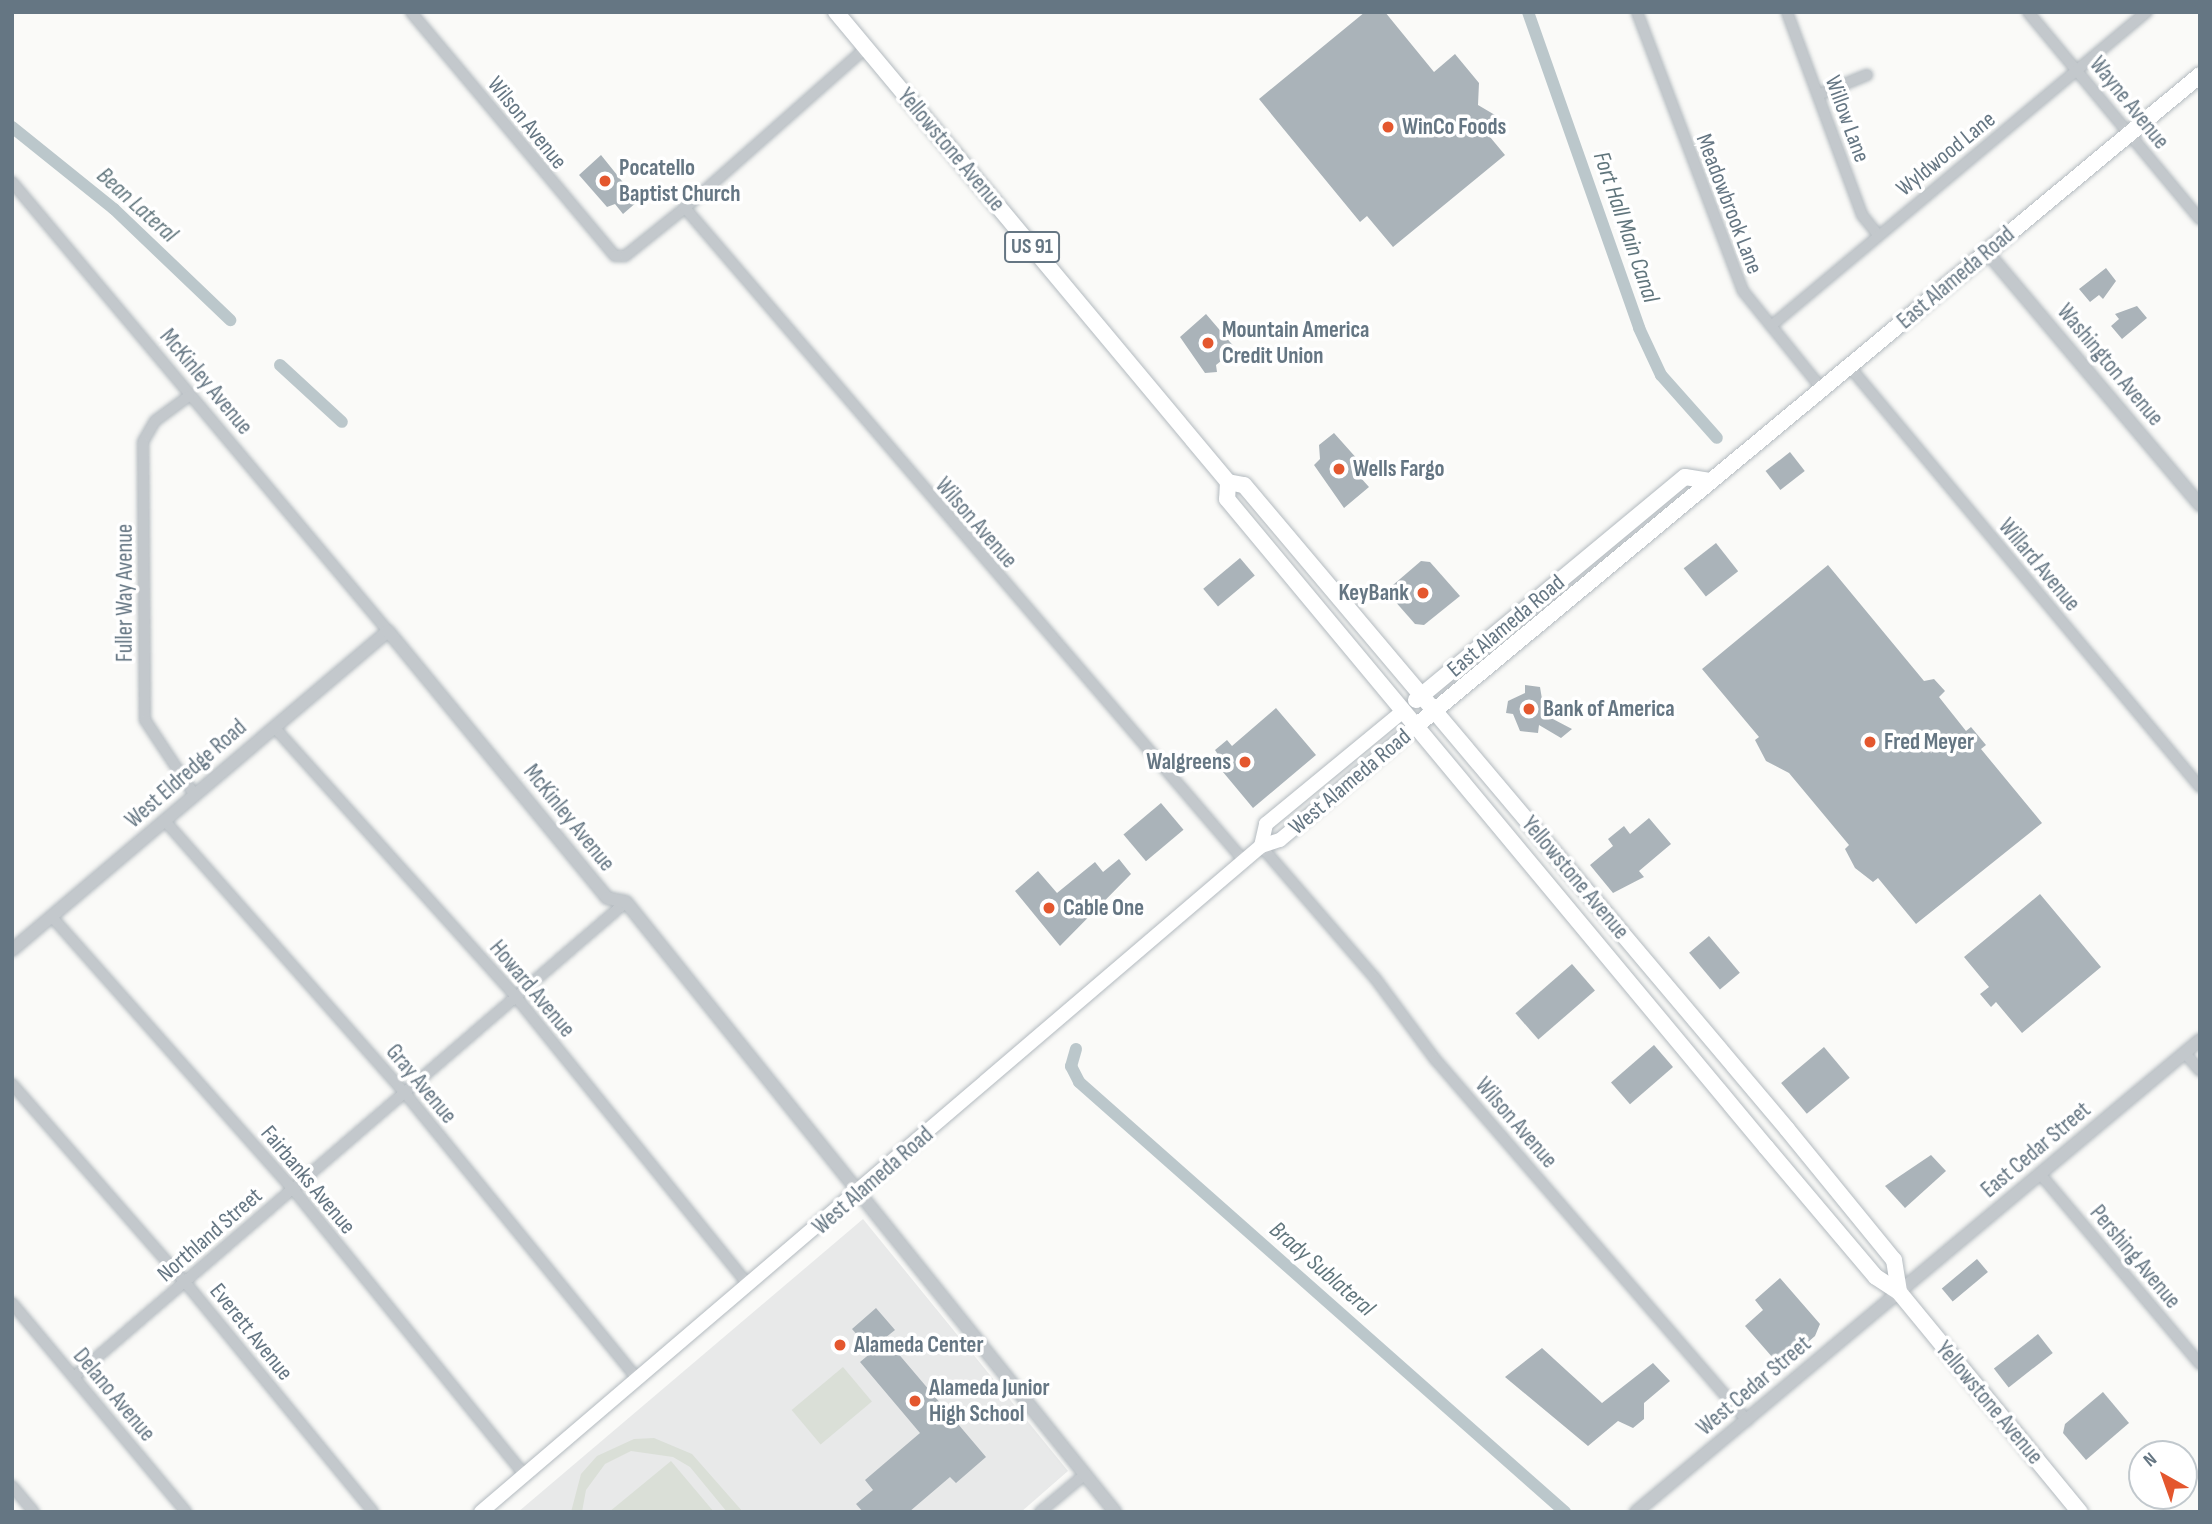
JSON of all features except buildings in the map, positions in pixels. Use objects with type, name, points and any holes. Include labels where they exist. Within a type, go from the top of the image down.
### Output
[{"type":"main road","name":"Yellowstone Avenue","points":[[836,12],[1228,482],[1244,485],[1894,1260],[1899,1292]]},
{"type":"main road","name":"East Alameda Road","points":[[1435,711],[2200,75]]},
{"type":"main road","name":"East Alameda Road","points":[[1403,711],[1685,477],[1710,481]]},
{"type":"main road","name":"Yellowstone Avenue","points":[[1228,482],[1227,499],[1869,1268],[1899,1292],[2080,1512]]},
{"type":"main road","name":"West Alameda Road","points":[[1261,846],[1266,824],[1403,711]]},
{"type":"main road","name":"West Alameda Road","points":[[481,1512],[749,1286],[1244,860],[1261,846],[1280,840],[1435,711]]},
{"type":"street","name":"Wilson Avenue","points":[[411,12],[615,256],[625,256],[684,208],[1244,860]]},
{"type":"street","name":"Meadowbrook Lane","points":[[1637,12],[1724,252],[1743,291],[1822,389]]},
{"type":"street","name":"Willow Lane","points":[[1787,12],[1863,215],[1878,235]]},
{"type":"street","name":"Wayne Avenue","points":[[2028,12],[2200,219]]},
{"type":"street","name":"Wyldwood Lane","points":[[1771,327],[2147,12]]},
{"type":"street","points":[[684,208],[866,48]]},
{"type":"street","points":[[1818,95],[1867,75]]},
{"type":"street","name":"McKinley Avenue","points":[[12,182],[388,631],[607,898],[626,902],[860,1191],[1083,1476],[1115,1512]]},
{"type":"street","name":"Washington Avenue","points":[[1987,252],[2200,505]]},
{"type":"street","name":"Willard Avenue","points":[[1849,366],[2200,787]]},
{"type":"street","name":"Fuller Way Avenue","points":[[189,396],[155,421],[144,442],[145,720],[194,794]]},
{"type":"street","name":"West Eldredge Road","points":[[12,950],[388,631]]},
{"type":"street","name":"Howard Avenue","points":[[274,727],[516,997],[749,1286]]},
{"type":"street","name":"Gray Avenue","points":[[165,821],[405,1093],[638,1380]]},
{"type":"street","name":"Wilson Avenue","points":[[1261,846],[1375,978],[1440,1065],[1746,1421]]},
{"type":"street","name":"Northland Street","points":[[74,1377],[626,902]]},
{"type":"street","name":"Fairbanks Avenue","points":[[52,917],[293,1189],[525,1475]]},
{"type":"street","name":"East Cedar Street","points":[[1899,1292],[2200,1040]]},
{"type":"street","points":[[2185,1053],[2200,1071]]},
{"type":"street","name":"Everett Avenue","points":[[12,1084],[185,1282],[373,1512]]},
{"type":"street","name":"Pershing Avenue","points":[[2041,1175],[2200,1364]]},
{"type":"street","name":"West Cedar Street","points":[[1636,1512],[1899,1292]]},
{"type":"street","name":"Delano Avenue","points":[[12,1303],[186,1512]]},
{"type":"street","points":[[1040,1512],[1083,1476]]},
{"type":"street","points":[[12,1486],[34,1512]]},
{"type":"shaded area","name":"Alameda Center","points":[[863,1219],[1068,1471],[1021,1512],[518,1512]]},
{"type":"shaded area","points":[[843,1367],[872,1401],[821,1445],[792,1410]]},
{"type":"shaded area","points":[[654,1438],[692,1454],[743,1512],[727,1512],[690,1467],[673,1457],[631,1451],[605,1464],[586,1490],[582,1512],[571,1512],[581,1474],[597,1456],[634,1439]]},
{"type":"shaded area","points":[[671,1461],[714,1512],[609,1512]]},
{"type":"waterway","name":"Fort Hall Main Canal","points":[[1528,12],[1639,328],[1661,375],[1717,438]]},
{"type":"waterway","name":"Bean Lateral","points":[[12,127],[114,209],[230,320]]},
{"type":"waterway","name":"Bean Lateral","points":[[280,365],[342,422]]},
{"type":"waterway","name":"Brady Sublateral","points":[[1076,1049],[1071,1066],[1079,1082],[1565,1512]]},
{"type":"place","name":"WinCo Foods","points":[[1388,127]]},
{"type":"place","name":"Pocatello Baptist Church","points":[[605,181]]},
{"type":"place","name":"Mountain America Credit Union","points":[[1208,343]]},
{"type":"place","name":"Wells Fargo","points":[[1339,469]]},
{"type":"place","name":"KeyBank","points":[[1423,593]]},
{"type":"place","name":"Bank of America","points":[[1529,709]]},
{"type":"place","name":"Fred Meyer","points":[[1870,742]]},
{"type":"place","name":"Walgreens","points":[[1245,762]]},
{"type":"place","name":"Cable One","points":[[1049,908]]},
{"type":"place","name":"Alameda Center","points":[[840,1345]]},
{"type":"place","name":"Alameda Junior High School","points":[[915,1401]]}]
